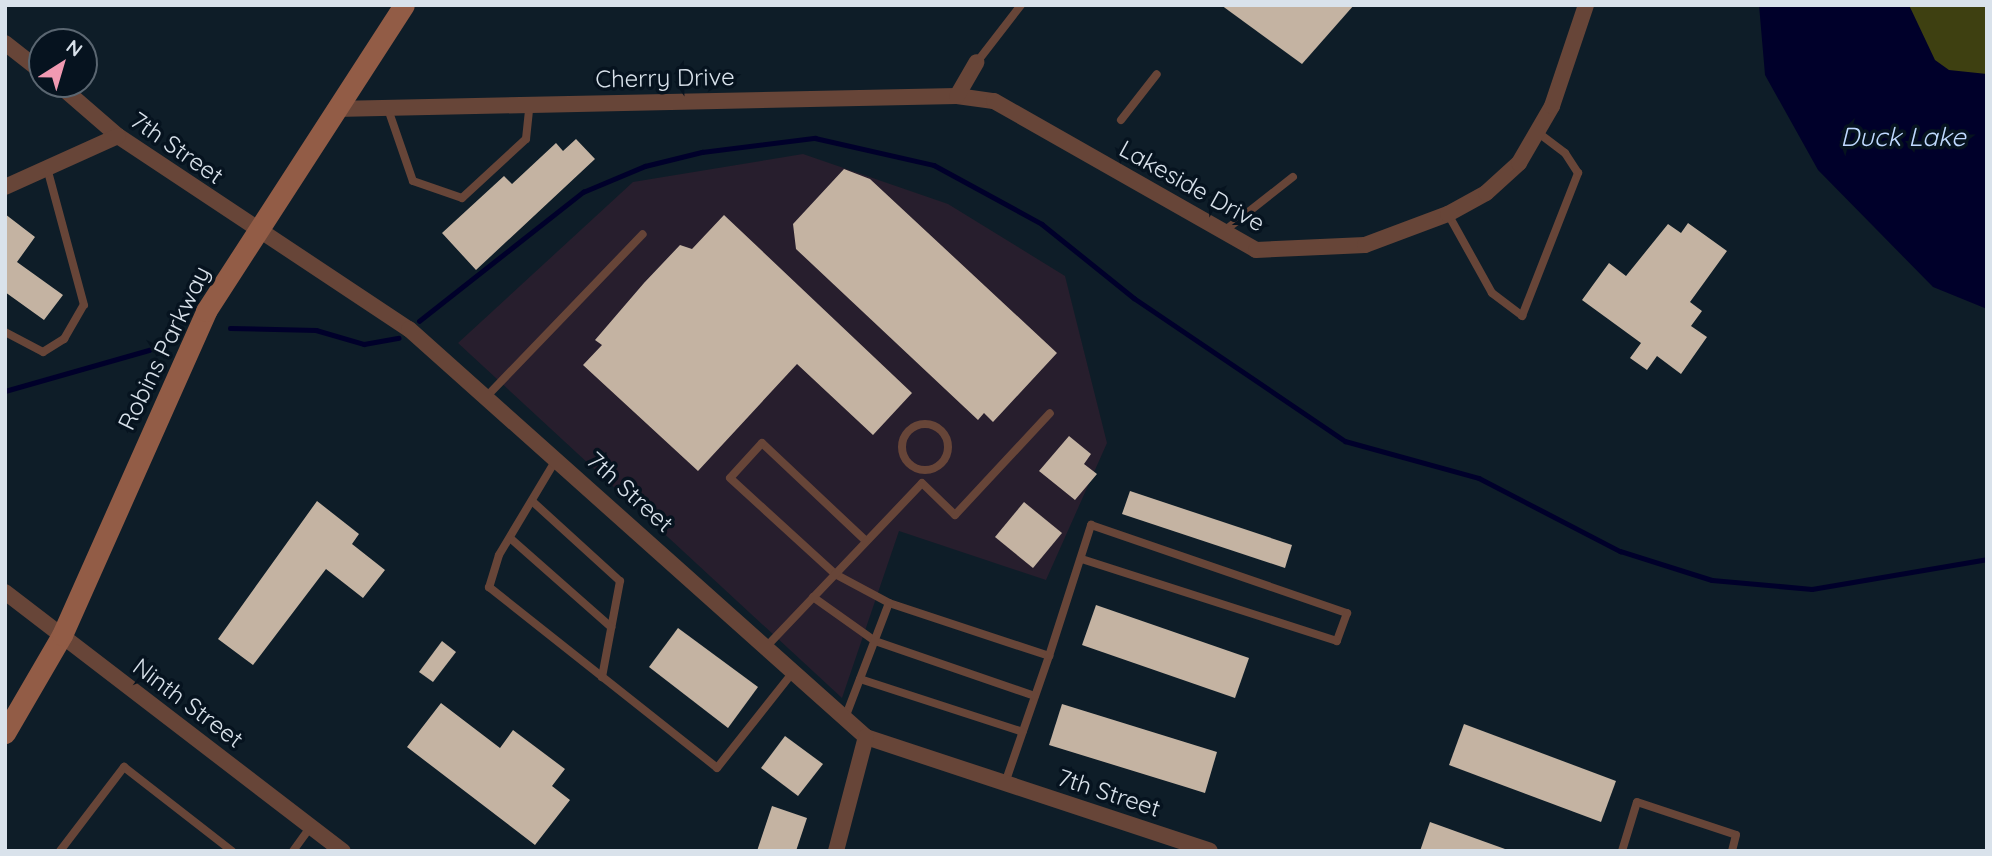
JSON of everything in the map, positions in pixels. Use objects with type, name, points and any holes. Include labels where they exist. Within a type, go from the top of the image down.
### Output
[{"type":"street","name":"Robins Parkway","points":[[5,733],[62,635],[188,346],[255,230],[404,5]]},
{"type":"street","name":"Lakeside Drive","points":[[957,96],[994,101],[1256,250],[1281,253],[1365,245],[1448,214],[1486,193],[1520,163],[1538,133],[1586,5]]},
{"type":"street","points":[[5,43],[28,61]]},
{"type":"street","points":[[957,96],[977,62]]},
{"type":"street","name":"Cherry Drive","points":[[335,109],[957,96]]},
{"type":"street","name":"7th Street","points":[[74,98],[118,136],[255,230],[409,329],[558,457],[866,737],[1210,851]]},
{"type":"street","points":[[5,187],[46,165],[118,136]]},
{"type":"street","name":"Ninth Street","points":[[5,592],[343,851]]},
{"type":"street","points":[[836,851],[866,737]]},
{"type":"lane","points":[[977,62],[1021,5]]},
{"type":"lane","points":[[1121,120],[1157,74]]},
{"type":"lane","points":[[388,109],[413,181],[462,198],[526,139],[530,103]]},
{"type":"lane","points":[[1448,214],[1492,293],[1522,316],[1578,173],[1538,133]]},
{"type":"lane","points":[[5,332],[43,352],[64,339],[84,305],[46,165]]},
{"type":"lane","points":[[1223,232],[1293,177]]},
{"type":"lane","points":[[488,396],[643,234]]},
{"type":"lane","points":[[922,483],[955,515],[1050,413]]},
{"type":"lane","points":[[925,424],[939,429],[948,448],[943,461],[922,470],[904,457],[902,442],[910,429],[925,424]]},
{"type":"lane","points":[[866,541],[762,443],[730,478],[835,574],[889,603],[1049,656]]},
{"type":"lane","points":[[558,457],[510,538],[489,587],[718,768],[793,671]]},
{"type":"lane","points":[[766,648],[922,483],[922,470]]},
{"type":"lane","points":[[532,501],[620,581],[602,677]]},
{"type":"lane","points":[[1005,783],[1091,525],[1346,613],[1337,641],[1081,559]]},
{"type":"lane","points":[[510,538],[611,627]]},
{"type":"lane","points":[[813,597],[875,641],[1035,696]]},
{"type":"lane","points":[[845,718],[889,603]]},
{"type":"lane","points":[[860,679],[1023,732]]},
{"type":"lane","points":[[60,851],[124,767],[232,851]]},
{"type":"lane","points":[[1622,851],[1637,802],[1736,835],[1732,851]]},
{"type":"lane","points":[[293,851],[311,826]]},
{"type":"shaded area","points":[[1862,5],[1987,5],[1987,154]]},
{"type":"shaded area","points":[[803,154],[948,204],[1065,276],[1107,443],[1046,580],[899,531],[842,698],[458,343],[633,182]]},
{"type":"water","name":"Duck Lake","points":[[1759,5],[1909,5],[1935,60],[1949,70],[1987,74],[1987,309],[1933,287],[1818,170],[1765,75]]},
{"type":"building","points":[[1221,5],[1354,5],[1302,64]]},
{"type":"building","points":[[576,139],[595,159],[476,270],[442,233],[504,176],[512,184],[556,143],[563,151]]},
{"type":"building","points":[[844,169],[870,179],[1057,353],[993,422],[984,413],[978,420],[796,249],[793,224]]},
{"type":"building","points":[[5,214],[35,237],[17,262],[63,295],[44,320],[5,292]]},
{"type":"building","points":[[724,215],[912,393],[873,435],[797,364],[698,471],[583,365],[602,345],[595,340],[644,283],[680,245],[692,249]]},
{"type":"building","points":[[1688,223],[1727,251],[1690,302],[1702,311],[1691,326],[1707,337],[1681,374],[1657,356],[1647,370],[1630,358],[1641,343],[1582,300],[1609,263],[1626,276],[1668,224],[1681,233]]},
{"type":"building","points":[[1069,436],[1091,454],[1084,464],[1097,474],[1075,500],[1039,471]]},
{"type":"building","points":[[1130,491],[1292,545],[1285,568],[1122,514]]},
{"type":"building","points":[[317,501],[359,534],[352,544],[385,570],[363,598],[326,569],[253,665],[218,639]]},
{"type":"building","points":[[1024,502],[1062,533],[1033,568],[995,537]]},
{"type":"building","points":[[1096,605],[1249,658],[1235,698],[1082,645]]},
{"type":"building","points":[[678,628],[758,687],[728,728],[649,667]]},
{"type":"building","points":[[442,641],[456,652],[433,682],[419,672]]},
{"type":"building","points":[[441,703],[500,748],[513,730],[565,769],[552,786],[570,800],[535,845],[407,747]]},
{"type":"building","points":[[1062,704],[1217,752],[1205,793],[1049,745]]},
{"type":"building","points":[[1464,724],[1616,781],[1601,822],[1449,765]]},
{"type":"building","points":[[785,736],[823,764],[798,796],[761,768]]},
{"type":"building","points":[[772,806],[807,818],[796,851],[757,851]]},
{"type":"building","points":[[1430,822],[1505,849],[1420,851]]},
{"type":"waterway","points":[[419,321],[583,192],[645,166],[702,152],[815,138],[934,165],[1042,224],[1134,298],[1345,441],[1479,478],[1620,551],[1712,580],[1812,589],[1987,559]]},
{"type":"waterway","points":[[230,328],[316,330],[364,344],[398,338]]},
{"type":"waterway","points":[[5,391],[149,350]]}]
